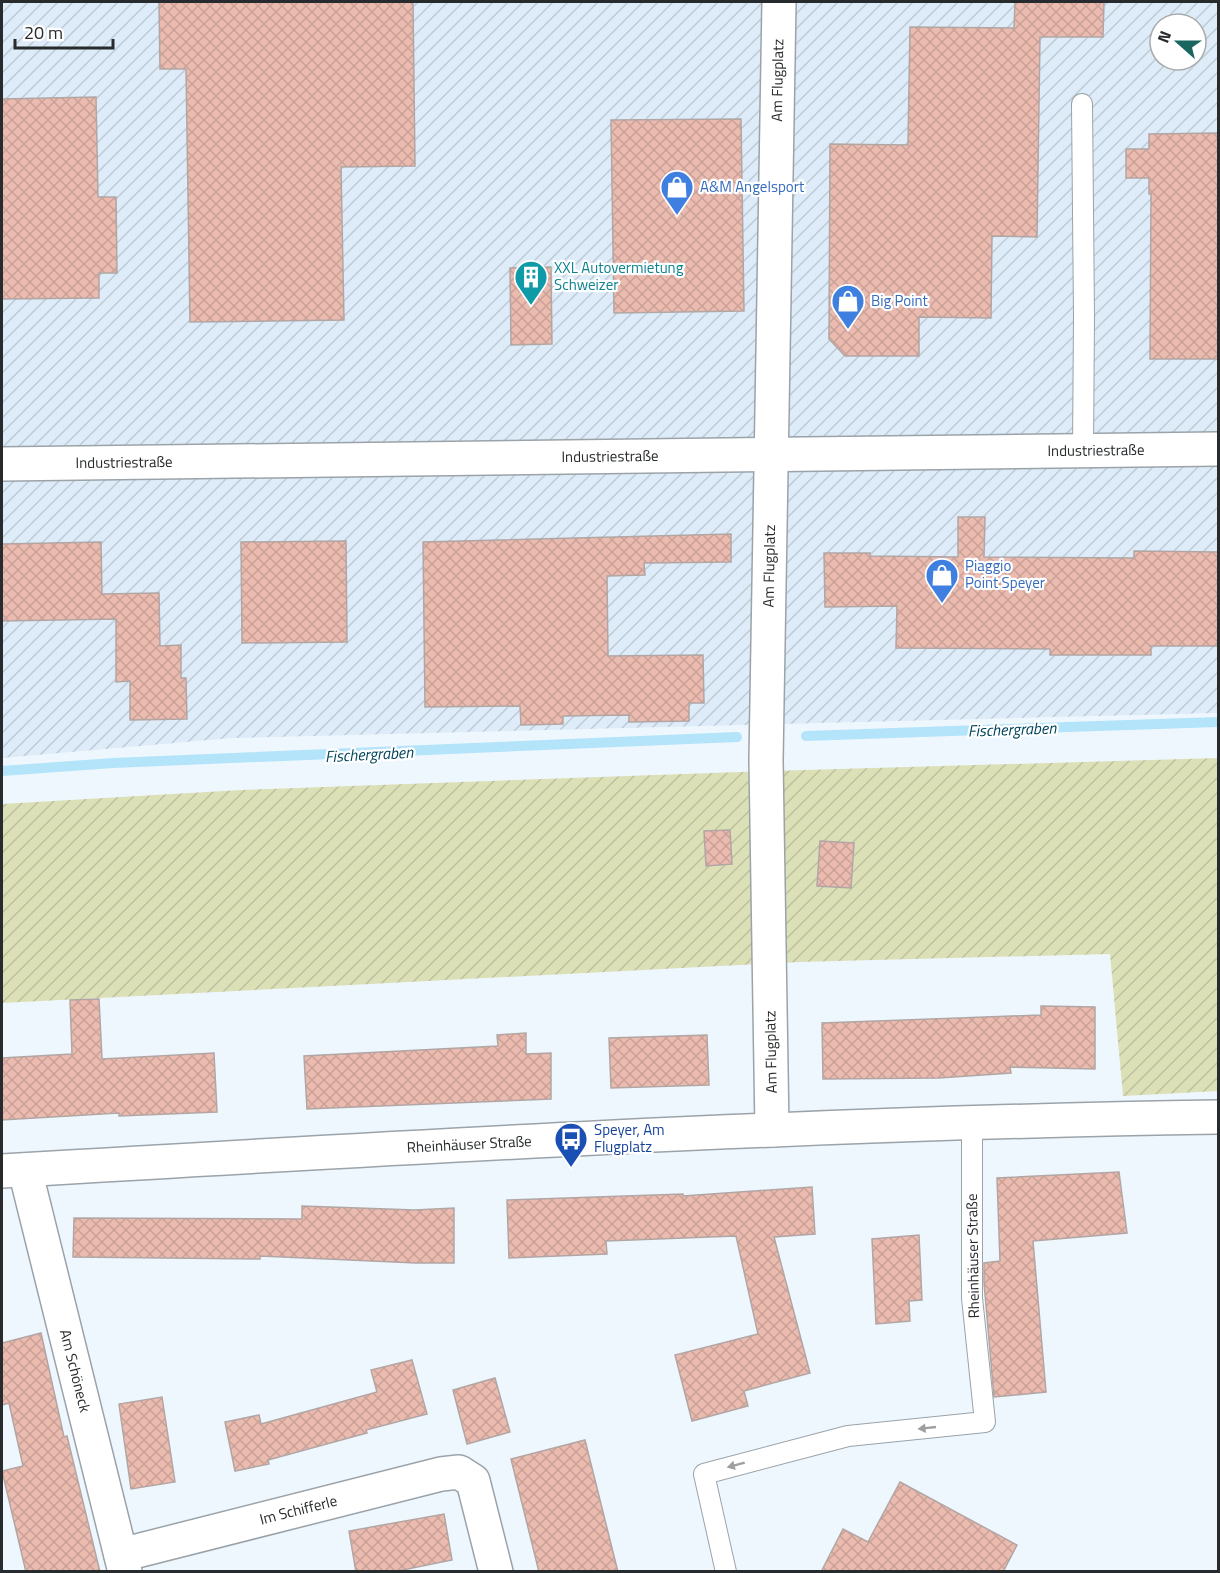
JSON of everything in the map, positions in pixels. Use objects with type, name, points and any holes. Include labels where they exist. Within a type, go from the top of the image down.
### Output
[{"type":"street","name":"Am Flugplatz","points":[[772,1130],[766,760],[779,2]]},
{"type":"street","name":"Industriestraße","points":[[2,464],[1218,449]]},
{"type":"street","name":"Rheinhäuser Straße","points":[[13,1171],[295,1153],[772,1130],[1218,1117]]},
{"type":"street","name":"Am Schöneck","points":[[13,1171],[123,1563]]},
{"type":"street","name":"Im Schifferle","points":[[123,1563],[441,1473],[459,1472],[473,1481],[496,1572]]},
{"type":"lane","points":[[1082,104],[1083,451]]},
{"type":"lane","name":"Rheinhäuser Straße","points":[[726,1572],[704,1474],[848,1436],[985,1422],[972,1298],[972,1124]]},
{"type":"shaded area","points":[[2,2],[1218,2],[1218,713],[232,738],[2,758]]},
{"type":"green space","points":[[1218,758],[1218,1091],[1123,1096],[1110,954],[799,962],[2,1003],[2,804],[241,790]]},
{"type":"building","points":[[159,2],[413,2],[415,166],[341,167],[344,320],[190,322],[186,69],[160,69]]},
{"type":"building","points":[[1015,2],[1104,2],[1103,37],[1040,37],[1037,237],[992,236],[991,318],[919,317],[919,356],[845,356],[829,339],[830,144],[908,145],[910,27],[1014,28]]},
{"type":"building","points":[[96,97],[98,197],[116,197],[117,273],[99,273],[99,298],[2,299],[2,99]]},
{"type":"building","name":"A&M Angelsport","points":[[741,119],[744,311],[614,313],[611,120]]},
{"type":"building","points":[[1218,133],[1218,359],[1150,359],[1151,194],[1149,194],[1149,178],[1126,178],[1126,149],[1149,149],[1149,134]]},
{"type":"building","name":"XXL Autovermietung Schweizer","points":[[551,267],[552,344],[511,345],[510,268]]},
{"type":"building","points":[[958,517],[985,517],[984,557],[1134,558],[1134,551],[1218,552],[1218,646],[1151,646],[1151,655],[1050,655],[1050,649],[896,648],[897,606],[825,607],[824,553],[958,557]]},
{"type":"building","points":[[731,534],[731,562],[644,563],[645,575],[607,576],[608,656],[703,655],[704,703],[689,703],[689,721],[629,722],[629,715],[563,716],[563,724],[521,725],[520,706],[425,707],[423,542]]},
{"type":"building","points":[[346,541],[347,642],[242,643],[241,542]]},
{"type":"building","points":[[101,542],[102,594],[159,593],[160,646],[181,645],[181,678],[186,678],[187,719],[130,720],[130,681],[116,682],[116,619],[2,621],[2,544]]},
{"type":"building","points":[[730,830],[732,864],[706,866],[704,831]]},
{"type":"building","points":[[820,841],[854,843],[851,888],[817,886]]},
{"type":"building","points":[[99,999],[102,1059],[214,1053],[217,1112],[119,1116],[119,1113],[2,1120],[2,1058],[72,1054],[70,1000]]},
{"type":"building","points":[[1041,1006],[1095,1007],[1095,1069],[1010,1067],[1011,1073],[939,1078],[823,1079],[822,1023],[1041,1015]]},
{"type":"building","points":[[526,1033],[526,1054],[551,1053],[551,1099],[307,1109],[304,1056],[498,1046],[497,1035]]},
{"type":"building","points":[[707,1035],[709,1085],[611,1088],[609,1038]]},
{"type":"building","points":[[1119,1172],[1127,1233],[1033,1241],[1046,1392],[994,1397],[984,1263],[1000,1261],[997,1178]]},
{"type":"building","points":[[812,1187],[815,1234],[774,1237],[810,1373],[744,1391],[748,1406],[692,1421],[675,1355],[758,1334],[736,1236],[606,1241],[607,1254],[509,1258],[507,1200],[683,1194],[683,1196]]},
{"type":"building","points":[[302,1206],[415,1210],[454,1208],[454,1263],[260,1256],[260,1259],[73,1257],[74,1218],[302,1219]]},
{"type":"building","points":[[919,1235],[922,1300],[909,1301],[910,1321],[876,1324],[872,1239]]},
{"type":"building","points":[[41,1333],[64,1437],[67,1436],[100,1572],[26,1572],[2,1471],[23,1466],[9,1403],[2,1405],[2,1343]]},
{"type":"building","points":[[412,1360],[427,1414],[268,1460],[269,1464],[235,1471],[225,1422],[259,1415],[261,1424],[377,1392],[371,1370]]},
{"type":"building","points":[[495,1378],[510,1432],[467,1444],[453,1390]]},
{"type":"building","points":[[162,1397],[175,1482],[131,1489],[119,1404]]},
{"type":"building","points":[[585,1440],[618,1572],[539,1572],[511,1459]]},
{"type":"building","points":[[900,1482],[1017,1545],[1003,1572],[821,1572],[843,1529],[868,1542]]},
{"type":"building","points":[[444,1514],[452,1560],[393,1572],[356,1572],[349,1531]]},
{"type":"waterway","name":"Fischergraben","points":[[806,736],[1218,722]]},
{"type":"waterway","name":"Fischergraben","points":[[2,771],[113,763],[737,737]]},
{"type":"place","name":"A&M Angelsport","points":[[677,216]]},
{"type":"place","name":"XXL Autovermietung Schweizer","points":[[531,306]]},
{"type":"place","name":"Big Point","points":[[848,330]]},
{"type":"place","name":"Piaggio Point Speyer","points":[[942,604]]},
{"type":"place","name":"Speyer, Am Flugplatz","points":[[571,1168]]}]
